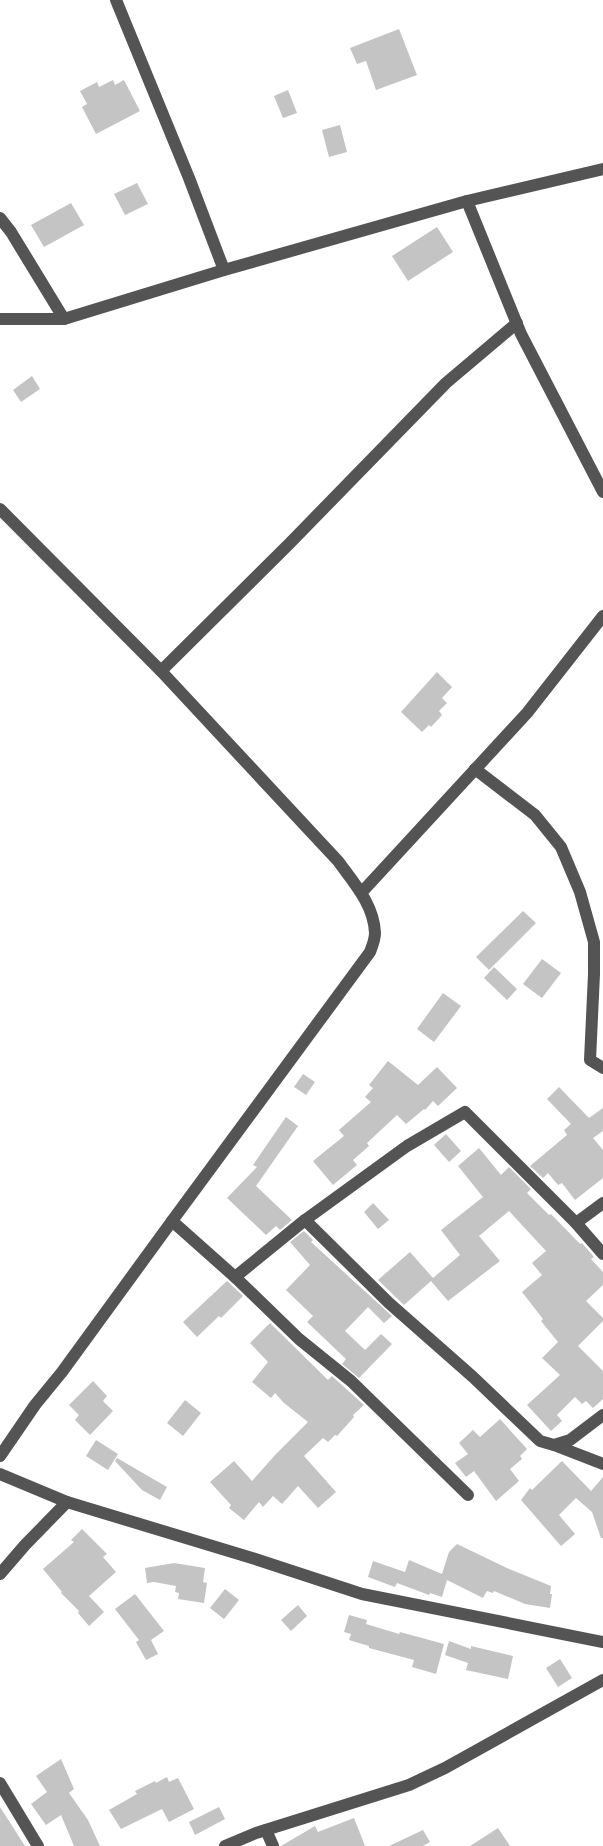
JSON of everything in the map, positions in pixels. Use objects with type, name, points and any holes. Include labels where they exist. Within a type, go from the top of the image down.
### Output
[{"type":"street","points":[[116,0],[189,178],[224,270]]},
{"type":"street","points":[[0,319],[64,318],[467,201],[603,169]]},
{"type":"street","points":[[467,201],[517,323],[603,492]]},
{"type":"street","points":[[0,218],[11,232],[64,318]]},
{"type":"street","points":[[161,671],[446,384],[517,323]]},
{"type":"street","points":[[0,509],[161,671],[338,861],[362,892],[368,905],[375,934],[370,952],[0,1456]]},
{"type":"street","points":[[362,892],[527,713],[603,616]]},
{"type":"street","points":[[475,769],[535,815],[561,847],[580,892],[594,942],[590,1060],[603,1068]]},
{"type":"street","points":[[594,942],[603,930]]},
{"type":"street","points":[[235,1277],[305,1220],[407,1146],[465,1112],[576,1223],[603,1254]]},
{"type":"street","points":[[576,1223],[603,1203]]},
{"type":"street","points":[[305,1220],[389,1303],[473,1377],[540,1441],[603,1464]]},
{"type":"street","points":[[172,1221],[235,1277],[299,1339],[351,1381],[468,1495]]},
{"type":"street","points":[[554,1446],[570,1440],[603,1415]]},
{"type":"street","points":[[0,1474],[67,1502],[252,1558],[362,1594],[603,1642]]},
{"type":"street","points":[[0,1574],[67,1502]]},
{"type":"street","points":[[225,1846],[266,1830],[409,1786],[603,1680]]},
{"type":"street","points":[[0,1783],[38,1846]]},
{"type":"street","points":[[266,1830],[273,1846]]},
{"type":"building","points":[[399,29],[417,75],[376,90],[366,61],[357,64],[350,48]]},
{"type":"building","points":[[113,80],[115,85],[124,80],[140,111],[96,134],[82,107],[87,104],[80,91],[97,82],[99,87]]},
{"type":"building","points":[[288,90],[297,113],[283,118],[274,96]]},
{"type":"building","points":[[340,125],[347,152],[329,157],[322,130]]},
{"type":"building","points":[[137,183],[148,204],[125,215],[114,194]]},
{"type":"building","points":[[71,203],[84,225],[44,247],[31,225]]},
{"type":"building","points":[[437,227],[453,252],[408,281],[392,256]]},
{"type":"building","points":[[32,376],[40,389],[21,402],[13,390]]},
{"type":"building","points":[[437,672],[452,687],[442,698],[447,703],[439,711],[442,715],[431,727],[429,725],[422,732],[401,712]]},
{"type":"building","points":[[523,911],[536,923],[489,970],[476,957]]},
{"type":"building","points":[[542,959],[561,973],[542,998],[523,984]]},
{"type":"building","points":[[494,967],[517,989],[507,1000],[484,978]]},
{"type":"building","points":[[443,993],[461,1006],[434,1042],[417,1029]]},
{"type":"building","points":[[388,1061],[418,1085],[437,1067],[457,1088],[438,1106],[433,1101],[425,1110],[406,1124],[397,1115],[367,1143],[369,1146],[353,1160],[357,1165],[333,1185],[313,1161],[344,1136],[339,1130],[371,1102],[365,1097],[373,1088],[369,1085]]},
{"type":"building","points":[[303,1074],[315,1082],[306,1095],[294,1087]]},
{"type":"building","points":[[559,1087],[589,1118],[603,1108],[603,1131],[593,1138],[603,1150],[603,1178],[575,1200],[562,1183],[558,1185],[548,1173],[543,1178],[530,1166],[567,1135],[564,1130],[571,1124],[547,1099]]},
{"type":"building","points":[[286,1117],[298,1126],[256,1186],[292,1220],[280,1230],[276,1226],[266,1235],[227,1198],[257,1167],[253,1165]]},
{"type":"building","points":[[446,1134],[461,1151],[449,1162],[434,1145]]},
{"type":"building","points":[[479,1148],[501,1175],[509,1167],[531,1189],[527,1193],[549,1215],[551,1214],[580,1244],[582,1243],[594,1257],[591,1259],[603,1272],[603,1285],[586,1301],[603,1318],[603,1321],[578,1346],[603,1371],[603,1399],[593,1408],[586,1401],[582,1404],[575,1397],[557,1415],[562,1421],[551,1431],[527,1405],[560,1375],[542,1358],[558,1342],[541,1321],[543,1319],[522,1292],[542,1275],[532,1263],[546,1251],[509,1211],[479,1236],[500,1261],[448,1301],[431,1281],[404,1305],[378,1280],[410,1252],[433,1278],[460,1255],[441,1230],[483,1197],[458,1166]]},
{"type":"building","points":[[373,1203],[389,1220],[378,1229],[364,1212]]},
{"type":"building","points":[[304,1231],[313,1240],[311,1242],[392,1316],[384,1323],[368,1307],[345,1331],[365,1350],[381,1334],[392,1344],[359,1378],[342,1364],[346,1359],[307,1322],[313,1316],[286,1290],[310,1265],[290,1242]]},
{"type":"building","points":[[227,1281],[243,1296],[221,1318],[219,1316],[197,1337],[183,1322]]},
{"type":"building","points":[[270,1323],[328,1380],[332,1376],[364,1405],[353,1415],[354,1417],[337,1436],[335,1435],[328,1442],[323,1438],[304,1456],[336,1492],[318,1508],[298,1486],[282,1504],[273,1496],[263,1507],[259,1502],[244,1520],[229,1508],[231,1505],[210,1482],[234,1461],[252,1481],[308,1422],[284,1403],[275,1393],[271,1398],[252,1382],[268,1362],[250,1343]]},
{"type":"building","points":[[93,1381],[107,1396],[103,1401],[113,1411],[90,1435],[75,1420],[79,1415],[69,1405]]},
{"type":"building","points":[[185,1400],[201,1413],[183,1436],[167,1423]]},
{"type":"building","points":[[500,1419],[527,1449],[520,1456],[522,1459],[510,1469],[519,1481],[496,1501],[474,1471],[466,1477],[455,1463],[468,1454],[459,1443],[473,1430],[480,1437]]},
{"type":"building","points":[[96,1440],[118,1454],[108,1470],[86,1456]]},
{"type":"building","points":[[117,1458],[167,1487],[160,1500],[142,1490],[115,1461]]},
{"type":"building","points":[[562,1461],[591,1491],[603,1477],[603,1538],[601,1538],[592,1512],[576,1498],[559,1515],[575,1534],[561,1546],[521,1500],[530,1488],[532,1490]]},
{"type":"building","points":[[82,1529],[107,1554],[103,1557],[116,1572],[89,1596],[104,1612],[89,1626],[78,1613],[79,1611],[61,1593],[43,1569],[74,1542],[71,1540]]},
{"type":"building","points":[[457,1544],[507,1568],[551,1586],[550,1608],[525,1604],[494,1591],[493,1593],[487,1591],[483,1598],[447,1580],[442,1597],[430,1593],[429,1595],[397,1583],[395,1587],[368,1577],[373,1561],[405,1572],[409,1560],[442,1574],[449,1552]]},
{"type":"building","points":[[174,1563],[205,1568],[203,1582],[207,1583],[204,1603],[178,1599],[179,1593],[175,1592],[176,1586],[154,1582],[147,1583],[145,1568]]},
{"type":"building","points":[[225,1589],[239,1600],[224,1619],[210,1608]]},
{"type":"building","points":[[135,1594],[164,1631],[151,1640],[158,1654],[146,1660],[136,1642],[139,1640],[115,1609]]},
{"type":"building","points":[[298,1605],[307,1616],[291,1631],[281,1620]]},
{"type":"building","points":[[349,1615],[367,1620],[366,1624],[444,1644],[436,1674],[412,1667],[414,1660],[369,1648],[369,1646],[349,1640],[351,1634],[344,1632]]},
{"type":"building","points":[[449,1641],[471,1649],[471,1646],[513,1656],[508,1679],[466,1670],[468,1663],[445,1655]]},
{"type":"building","points":[[560,1659],[572,1678],[558,1687],[546,1668]]},
{"type":"building","points":[[61,1759],[74,1789],[69,1793],[88,1820],[100,1846],[74,1846],[61,1815],[46,1825],[31,1804],[47,1792],[36,1776]]},
{"type":"building","points":[[167,1777],[169,1782],[178,1778],[194,1809],[169,1822],[162,1809],[121,1829],[109,1810],[137,1794],[135,1791]]},
{"type":"building","points":[[0,1807],[25,1846],[0,1846]]},
{"type":"building","points":[[219,1807],[225,1819],[195,1835],[189,1822]]},
{"type":"building","points":[[354,1818],[365,1846],[281,1846],[315,1826],[318,1832]]},
{"type":"building","points":[[498,1828],[510,1846],[470,1846]]},
{"type":"building","points":[[423,1830],[430,1842],[423,1846],[389,1846]]}]
